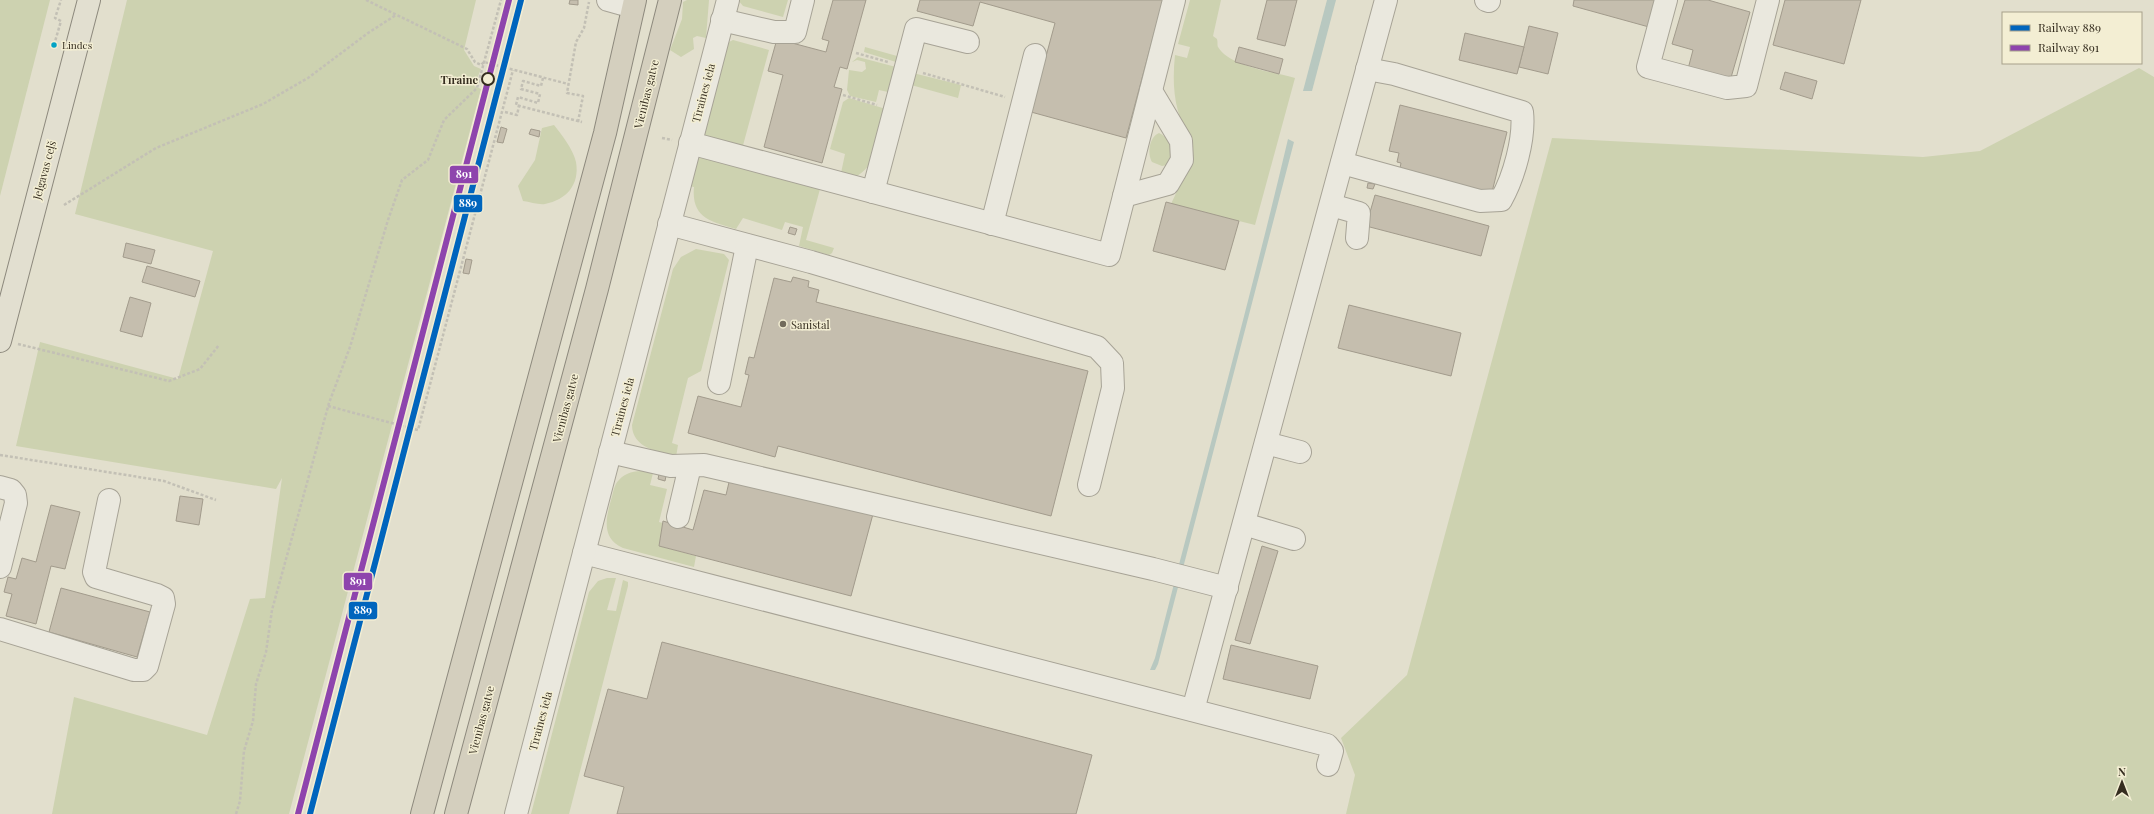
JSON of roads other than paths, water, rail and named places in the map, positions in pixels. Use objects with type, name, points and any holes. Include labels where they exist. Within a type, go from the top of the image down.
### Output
[{"type":"highway","name":"Vienības gatve","points":[[456,814],[595,297],[670,0]]},
{"type":"highway","points":[[422,814],[603,140],[634,3]]},
{"type":"main road","name":"Jelgavas ceļš","points":[[0,340],[89,0]]},
{"type":"street","points":[[725,10],[774,32],[795,32],[803,0]]},
{"type":"street","points":[[690,143],[1110,255],[1174,0]]},
{"type":"street","points":[[1193,710],[1386,0]]},
{"type":"street","points":[[1666,0],[1648,67],[1727,88],[1746,86],[1768,0]]},
{"type":"street","points":[[598,3],[634,3]]},
{"type":"street","name":"Tīraines iela","points":[[516,814],[725,10]]},
{"type":"street","points":[[873,192],[916,29],[968,42]]},
{"type":"street","points":[[992,224],[1035,54]]},
{"type":"street","points":[[1342,163],[1480,201],[1501,200],[1510,184],[1524,126],[1522,112],[1394,74],[1368,68]]},
{"type":"street","points":[[1124,196],[1168,184],[1182,160],[1181,140],[1151,91]]},
{"type":"street","points":[[1331,205],[1359,213],[1357,238]]},
{"type":"street","points":[[669,224],[811,262],[1097,347],[1112,363],[1113,388],[1089,485]]},
{"type":"street","points":[[719,383],[747,246]]},
{"type":"street","points":[[1266,443],[1300,452]]},
{"type":"street","points":[[610,452],[671,466],[712,466],[1146,567],[1226,588]]},
{"type":"street","points":[[678,517],[690,466]]},
{"type":"street","points":[[0,487],[11,490],[15,495],[16,503],[0,567]]},
{"type":"street","points":[[0,629],[134,670],[143,670],[147,666],[164,604],[163,598],[96,577],[94,572],[109,500]]},
{"type":"street","points":[[1244,524],[1294,539]]},
{"type":"street","points":[[584,553],[1327,745],[1332,751],[1328,765]]},
{"type":"rail line","name":"891","points":[[298,814],[509,0]]},
{"type":"rail line","name":"889","points":[[310,814],[521,0]]},
{"type":"place","name":"Lindes","points":[[54,45]]},
{"type":"place","name":"Tīraine","points":[[488,79]]},
{"type":"place","name":"Sanistal","points":[[783,324]]}]
